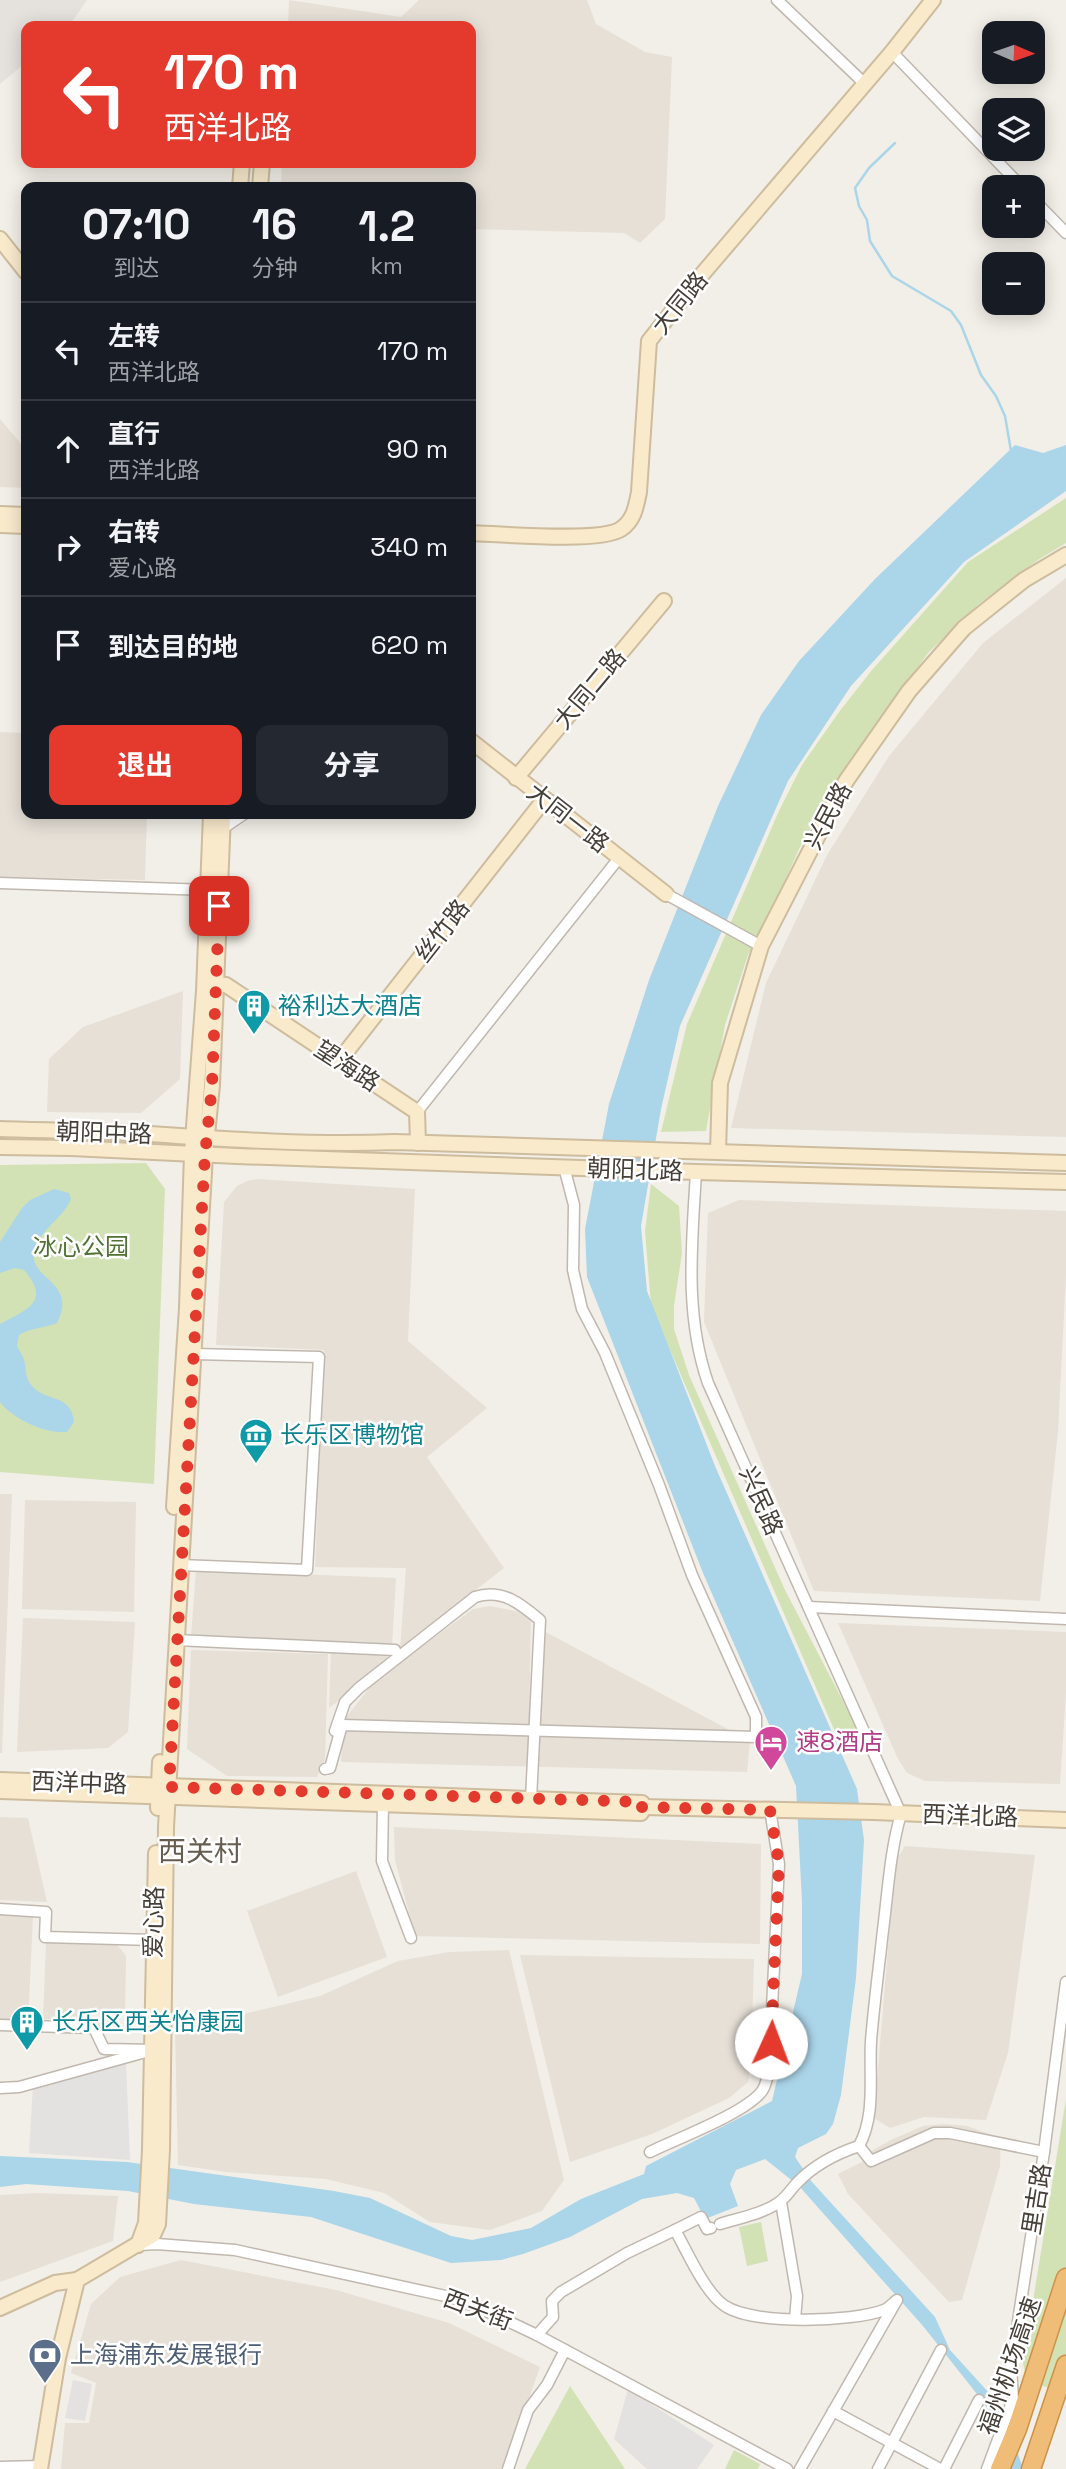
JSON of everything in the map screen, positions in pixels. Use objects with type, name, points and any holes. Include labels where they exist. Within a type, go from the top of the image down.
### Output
[{"type":"highway","name":"福州机场高速","points":[[1000,2469],[1017,2429],[1066,2278]]},
{"type":"highway","points":[[1031,2469],[1066,2365]]},
{"type":"main road","name":"大同路","points":[[476,533],[599,536],[620,530],[635,515],[639,492],[649,341],[699,278],[865,85],[933,0]]},
{"type":"main road","points":[[0,239],[21,266]]},
{"type":"main road","points":[[0,514],[21,515]]},
{"type":"main road","points":[[0,525],[21,526]]},
{"type":"main road","name":"兴民路","points":[[718,1152],[720,1083],[761,946],[846,781],[909,691],[964,628],[1024,580],[1066,555]]},
{"type":"main road","name":"大同二路","points":[[516,778],[664,601]]},
{"type":"main road","name":"大同一路","points":[[476,745],[666,894]]},
{"type":"main road","name":"丝竹路","points":[[339,1061],[544,800]]},
{"type":"main road","name":"爱心路","points":[[200,1139],[211,819]]},
{"type":"main road","name":"爱心路","points":[[157,2050],[154,1940],[187,1308],[198,1155],[216,984],[222,821]]},
{"type":"main road","name":"望海路","points":[[216,984],[226,985],[417,1112]]},
{"type":"main road","points":[[417,1112],[418,1143]]},
{"type":"main road","name":"朝阳中路","points":[[0,1129],[148,1133],[200,1139]]},
{"type":"main road","name":"朝阳北路","points":[[200,1139],[1066,1163]]},
{"type":"main road","name":"朝阳中路","points":[[0,1147],[198,1155]]},
{"type":"main road","name":"爱心路","points":[[138,2245],[152,2223],[156,2150],[163,1792],[176,1640],[194,1354],[198,1155]]},
{"type":"main road","name":"朝阳北路","points":[[198,1155],[1066,1182]]},
{"type":"main road","name":"西洋中路","points":[[0,1780],[163,1792]]},
{"type":"main road","name":"西洋中路","points":[[0,1791],[163,1792]]},
{"type":"main road","points":[[163,1792],[531,1799],[642,1807]]},
{"type":"main road","points":[[163,1792],[315,1803],[770,1810]]},
{"type":"main road","name":"西洋北路","points":[[770,1810],[1066,1820]]},
{"type":"main road","points":[[0,2308],[55,2283],[77,2280],[138,2245]]},
{"type":"main road","points":[[41,2468],[58,2358],[77,2280]]},
{"type":"street","points":[[777,0],[865,85]]},
{"type":"street","points":[[892,52],[1010,175]]},
{"type":"street","points":[[1045,211],[1066,233]]},
{"type":"street","points":[[417,1112],[619,858]]},
{"type":"street","points":[[0,883],[208,890]]},
{"type":"street","points":[[666,894],[761,946]]},
{"type":"street","points":[[325,1769],[330,1768],[342,1725],[756,1737],[756,1717],[692,1575],[659,1485],[605,1353],[582,1309],[573,1270],[574,1205],[564,1167]]},
{"type":"street","name":"兴民路","points":[[696,1172],[690,1283],[698,1354],[708,1383],[901,1814]]},
{"type":"street","points":[[180,1565],[307,1570],[319,1357],[194,1354]]},
{"type":"street","points":[[321,1793],[325,1769],[345,1702],[475,1597],[488,1593],[508,1596],[540,1620],[531,1799]]},
{"type":"street","points":[[809,1607],[1066,1619]]},
{"type":"street","points":[[176,1640],[395,1650]]},
{"type":"street","points":[[383,1802],[382,1861],[411,1938]]},
{"type":"street","points":[[650,2152],[725,2116],[749,2103],[763,2091],[769,2070],[779,1864],[770,1810]]},
{"type":"street","points":[[537,2335],[553,2317],[552,2301],[561,2292],[627,2253],[701,2217],[707,2229],[768,2209],[781,2202],[812,2170],[841,2152],[859,2147],[869,2116],[873,2027],[895,1835],[901,1814]]},
{"type":"street","points":[[0,1909],[46,1912],[45,1937],[154,1940]]},
{"type":"street","name":"里吉路","points":[[987,2469],[1009,2416],[1013,2399],[1011,2367],[1044,2152],[1066,1982]]},
{"type":"street","points":[[0,2025],[94,2028],[104,2049],[157,2050]]},
{"type":"street","points":[[0,2088],[19,2087],[157,2050]]},
{"type":"street","points":[[859,2147],[871,2161],[934,2133],[950,2133],[1044,2152]]},
{"type":"street","points":[[781,2202],[797,2295],[795,2319]]},
{"type":"street","points":[[675,2230],[710,2290],[725,2306],[749,2314],[827,2320],[885,2309],[897,2300],[800,2469]]},
{"type":"street","name":"西关街","points":[[138,2245],[235,2250],[450,2297],[537,2335],[787,2469]]},
{"type":"street","points":[[508,2469],[528,2410],[547,2385],[565,2350]]},
{"type":"street","points":[[878,2469],[941,2350]]},
{"type":"street","points":[[833,2411],[942,2469],[979,2400]]},
{"type":"street","points":[[0,2468],[41,2468]]},
{"type":"shaded area","points":[[0,0],[87,0],[72,21],[21,21],[21,66],[0,84]]},
{"type":"shaded area","points":[[289,0],[401,17],[419,0],[587,0],[596,24],[645,52],[672,57],[665,219],[640,243],[624,233],[476,229],[476,182],[281,182],[282,168],[476,168],[476,21],[288,21]]},
{"type":"shaded area","points":[[0,419],[21,444],[21,488],[0,487]]},
{"type":"shaded area","points":[[1066,578],[1066,1137],[731,1128],[766,983],[827,855],[889,756],[983,643]]},
{"type":"shaded area","points":[[0,732],[21,733],[21,819],[147,819],[145,880],[0,877]]},
{"type":"shaded area","points":[[183,991],[180,1079],[141,1113],[47,1112],[49,1059],[83,1027]]},
{"type":"shaded area","points":[[258,1179],[415,1189],[408,1341],[487,1408],[427,1457],[504,1568],[400,1649],[406,1568],[315,1567],[324,1350],[216,1345],[224,1202],[237,1186]]},
{"type":"shaded area","points":[[739,1200],[1066,1211],[1066,1275],[1058,1431],[1040,1601],[814,1591],[704,1322],[708,1213]]},
{"type":"shaded area","points":[[0,1494],[12,1494],[2,1753],[0,1753]]},
{"type":"shaded area","points":[[25,1500],[136,1502],[134,1612],[22,1609]]},
{"type":"shaded area","points":[[196,1570],[396,1578],[392,1647],[191,1637]]},
{"type":"shaded area","points":[[490,1606],[531,1614],[529,1727],[343,1721],[374,1682],[473,1609]]},
{"type":"shaded area","points":[[23,1618],[135,1622],[128,1732],[108,1748],[17,1752]]},
{"type":"shaded area","points":[[838,1623],[1066,1632],[1066,1693],[1060,1784],[925,1781],[907,1773],[898,1759]]},
{"type":"shaded area","points":[[542,1630],[750,1741],[747,1772],[341,1762],[343,1728],[539,1735]]},
{"type":"shaded area","points":[[191,1650],[328,1654],[325,1759],[317,1777],[227,1776],[187,1749]]},
{"type":"shaded area","points":[[331,1652],[387,1656],[387,1664],[329,1708]]},
{"type":"shaded area","points":[[0,1817],[28,1818],[47,1902],[0,1900]]},
{"type":"shaded area","points":[[394,1827],[761,1844],[760,1944],[415,1936],[395,1860]]},
{"type":"shaded area","points":[[905,1846],[1035,1855],[1008,2053],[986,2120],[924,2117],[890,2128],[874,2118],[895,1862]]},
{"type":"shaded area","points":[[356,1871],[387,1957],[278,1997],[247,1911]]},
{"type":"shaded area","points":[[0,1913],[33,1915],[28,2025],[0,2023]]},
{"type":"shaded area","points":[[46,1943],[114,1943],[120,1948],[126,1956],[125,2015],[91,2014],[79,2021],[43,2019]]},
{"type":"shaded area","points":[[509,1950],[564,2180],[542,2211],[490,2230],[430,2222],[384,2193],[326,2179],[226,2172],[178,2165],[175,2030],[320,1996],[398,1961],[449,1952]]},
{"type":"shaded area","points":[[520,1955],[754,1959],[748,2082],[729,2098],[652,2134],[570,2162]]},
{"type":"shaded area","points":[[126,2063],[130,2160],[29,2153],[33,2085]]},
{"type":"shaded area","points":[[923,2126],[967,2126],[1001,2138],[1000,2166],[962,2300],[949,2302],[848,2194],[838,2174],[862,2162],[871,2151],[891,2140]]},
{"type":"shaded area","points":[[37,2193],[118,2196],[113,2241],[0,2282],[0,2195]]},
{"type":"shaded area","points":[[181,2260],[336,2290],[449,2323],[540,2367],[504,2469],[61,2469],[65,2423],[89,2423],[96,2383],[71,2373],[91,2304],[120,2277]]},
{"type":"shaded area","points":[[73,2380],[92,2384],[85,2421],[65,2418]]},
{"type":"shaded area","points":[[628,2389],[714,2445],[697,2469],[647,2469],[614,2439]]},
{"type":"green space","points":[[1066,498],[1066,543],[1038,560],[979,604],[928,653],[835,785],[800,847],[748,955],[725,1025],[706,1131],[661,1132],[687,1024],[778,813],[802,765],[872,670],[968,562]]},
{"type":"green space","name":"冰心公园","points":[[146,1163],[165,1189],[154,1484],[0,1472],[0,1165]]},
{"type":"green space","points":[[651,1184],[679,1206],[682,1253],[674,1306],[674,1329],[689,1375],[785,1590],[867,1747],[842,1748],[651,1306],[645,1231]]},
{"type":"green space","points":[[1066,2099],[1066,2392],[1063,2394],[1026,2379],[1023,2362]]},
{"type":"green space","points":[[761,2222],[768,2261],[747,2266],[739,2227]]},
{"type":"green space","points":[[570,2386],[625,2469],[525,2469]]},
{"type":"green space","points":[[734,2450],[760,2464],[758,2469],[725,2469]]},
{"type":"water","points":[[1015,445],[1043,453],[1066,445],[1066,491],[964,562],[851,686],[788,781],[680,1026],[661,1109],[641,1226],[647,1291],[715,1466],[857,1789],[864,1840],[856,1978],[841,2095],[833,2124],[826,2134],[798,2148],[795,2157],[812,2182],[935,2317],[950,2350],[990,2394],[1010,2428],[1023,2469],[1007,2469],[988,2409],[973,2389],[923,2326],[799,2186],[765,2159],[736,2170],[730,2184],[738,2206],[705,2219],[694,2198],[677,2193],[642,2199],[570,2237],[523,2254],[501,2260],[451,2263],[311,2217],[194,2204],[128,2191],[26,2184],[0,2187],[0,2156],[127,2162],[334,2191],[370,2198],[451,2236],[472,2240],[531,2228],[581,2199],[644,2174],[646,2166],[772,2101],[802,1974],[802,1902],[796,1786],[703,1573],[587,1277],[585,1229],[609,1104],[649,980],[718,806],[761,715],[799,661],[875,579]]},
{"type":"water","points":[[54,1189],[69,1193],[71,1199],[41,1237],[34,1252],[34,1261],[38,1269],[58,1289],[62,1298],[62,1309],[57,1323],[19,1335],[17,1346],[29,1383],[44,1395],[63,1402],[72,1413],[74,1422],[67,1432],[49,1431],[30,1424],[0,1402],[0,1324],[32,1304],[36,1290],[24,1270],[15,1268],[0,1273],[0,1242],[30,1200]]},
{"type":"waterway","points":[[895,143],[869,168],[855,188],[859,206],[867,220],[870,241],[892,276],[951,311],[961,325],[981,375],[996,396],[1005,416],[1011,451]]},
{"type":"place","name":"裕利达大酒店","points":[[254,1036]]},
{"type":"place","name":"长乐区博物馆","points":[[256,1465]]},
{"type":"place","name":"速8酒店","points":[[771,1772]]},
{"type":"place","name":"长乐区西关怡康园","points":[[27,2052]]},
{"type":"place","name":"上海浦东发展银行","points":[[45,2385]]},
{"type":"district","name":"西关村","points":[[200,1851]]},
{"type":"route","points":[[219,906],[212,1086],[205,1155],[169,1787],[642,1802],[642,1807],[770,1810],[779,1864],[771,2043]]}]
